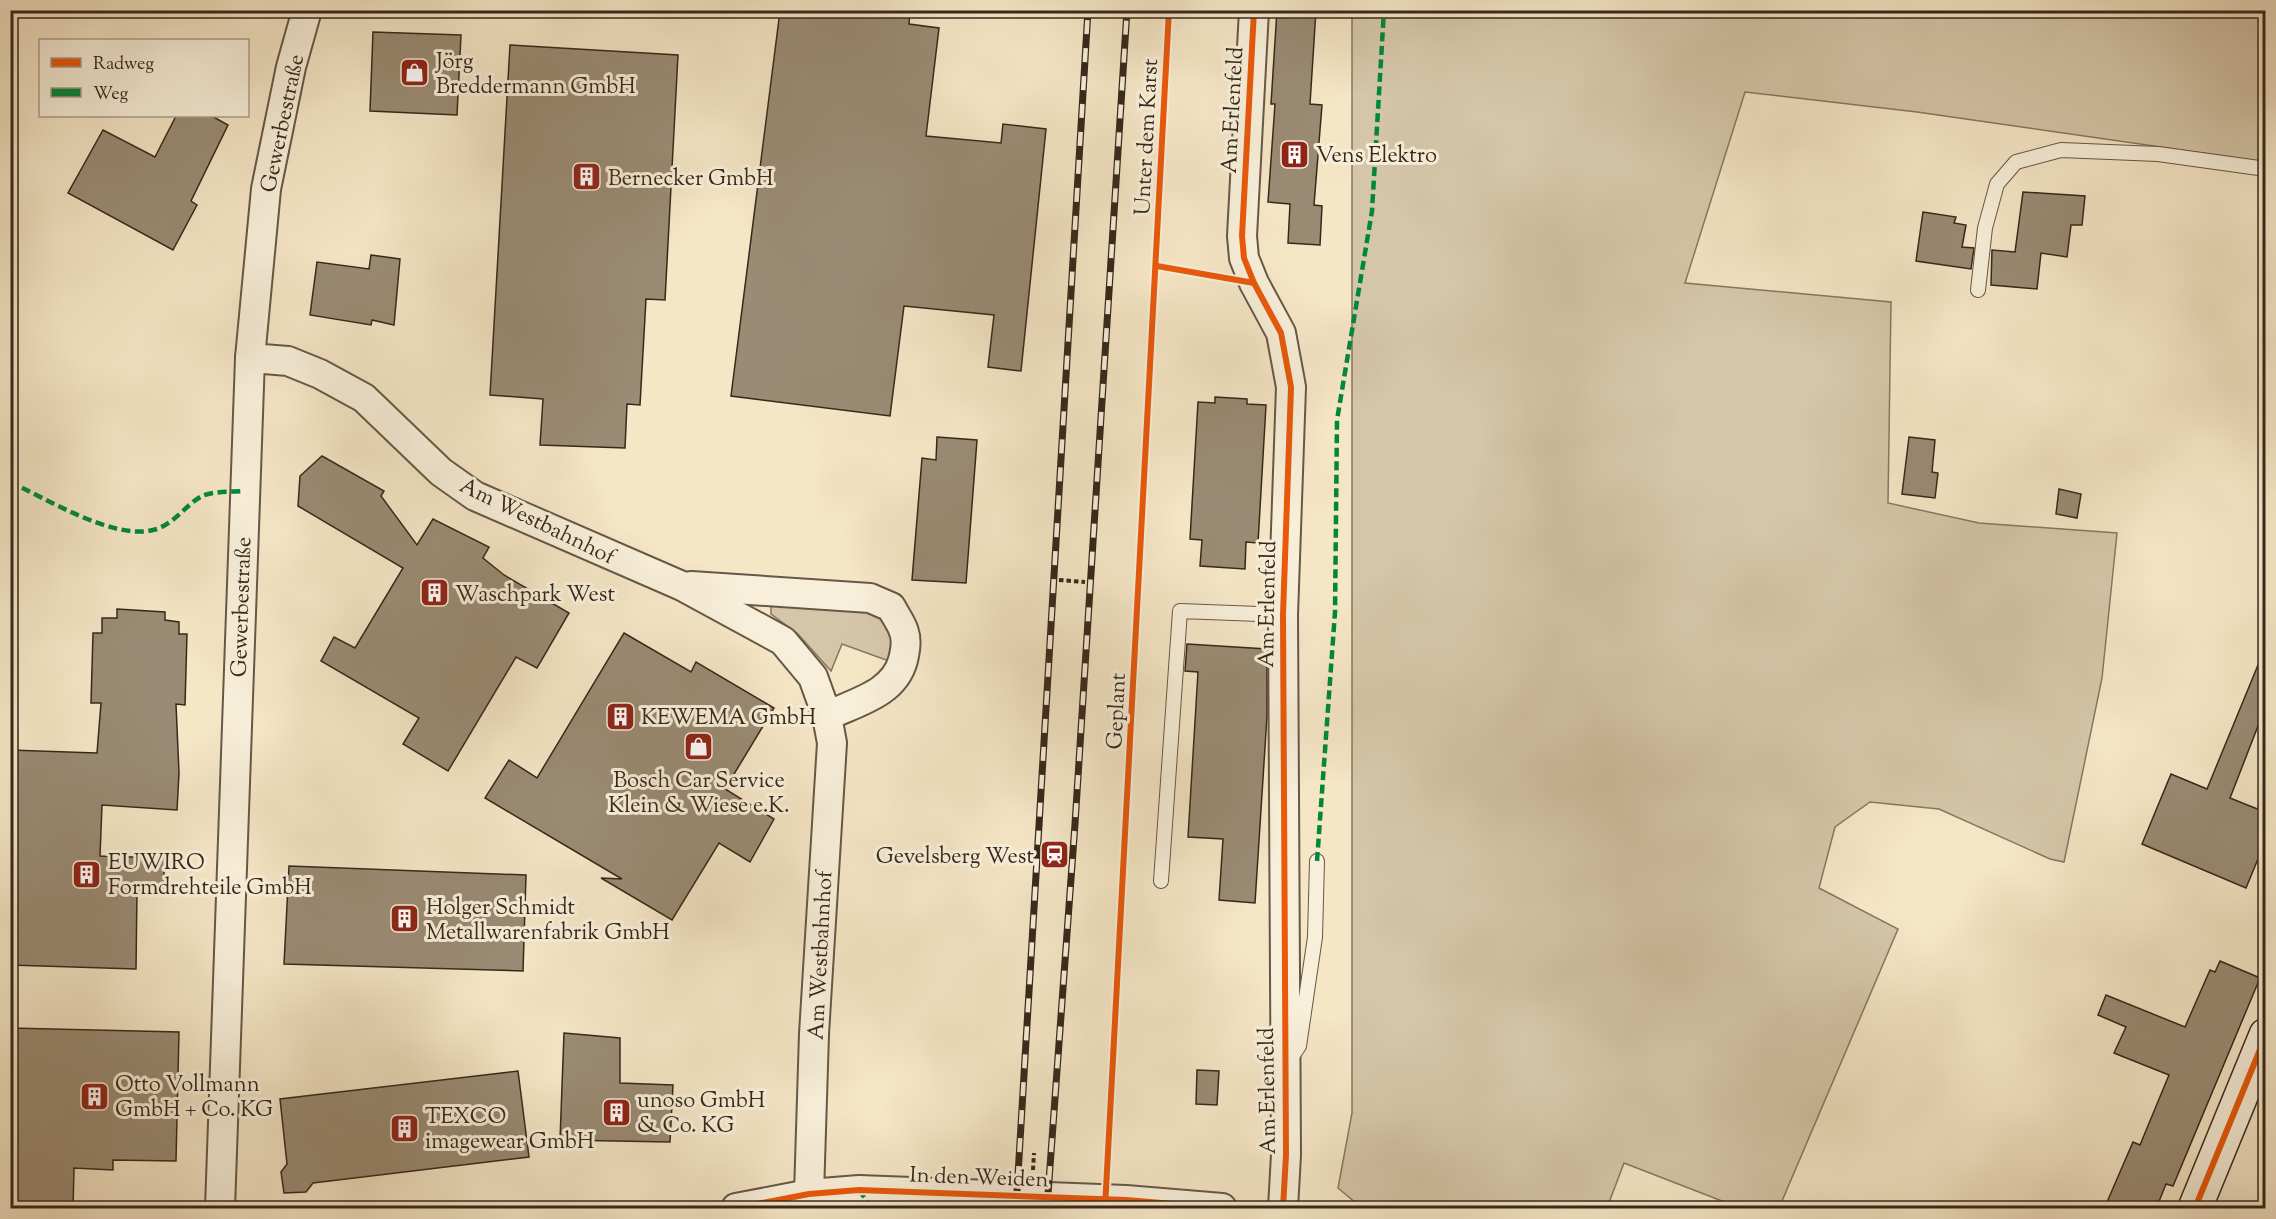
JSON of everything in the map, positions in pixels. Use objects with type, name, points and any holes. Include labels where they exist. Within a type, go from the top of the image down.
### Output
[{"type":"main road","points":[[2195,1209],[2265,1035]]},
{"type":"street","name":"Gewerbestraße","points":[[220,1209],[250,358],[266,189],[291,67],[307,10]]},
{"type":"street","name":"Am Erlenfeld","points":[[1254,10],[1242,236],[1244,258],[1254,283],[1281,333],[1291,387],[1283,615],[1286,1155],[1283,1209]]},
{"type":"street","name":"Am Westbahnhof","points":[[250,358],[288,361],[320,374],[364,398],[441,472],[475,496],[682,586],[783,641],[813,677],[827,716],[832,743],[813,1034],[809,1194]]},
{"type":"street","name":"Am Westbahnhof","points":[[682,586],[870,598],[891,607],[905,632],[905,653],[900,673],[893,683],[882,691],[827,716]]},
{"type":"street","name":"In den Weiden","points":[[736,1209],[809,1194],[859,1190],[1031,1196],[1222,1209]]},
{"type":"lane","points":[[1978,290],[1985,228],[1997,184],[2016,162],[2061,150],[2158,154],[2265,169]]},
{"type":"lane","points":[[1161,881],[1180,611],[1283,615]]},
{"type":"lane","points":[[1284,1068],[1299,1046],[1315,937],[1317,861]]},
{"type":"path","points":[[1059,580],[1085,582]]},
{"type":"shaded area","points":[[1352,11],[2265,11],[2265,162],[1917,112],[1745,92],[1685,283],[1891,302],[1888,503],[1979,523],[2117,533],[2102,678],[2064,862],[2050,859],[1939,809],[1870,802],[1835,827],[1819,888],[1898,929],[1779,1208],[1740,1208],[1624,1163],[1607,1208],[1362,1208],[1338,1188],[1352,1113]]},
{"type":"shaded area","points":[[776,604],[864,610],[882,618],[894,640],[889,661],[842,644],[831,671],[798,634],[771,614],[771,607]]},
{"type":"building","points":[[803,10],[910,10],[909,24],[939,28],[926,136],[1001,143],[1003,124],[1046,129],[1021,371],[988,367],[994,315],[904,306],[890,416],[731,396],[780,11],[802,14]]},
{"type":"building","name":"Vens Elektro","points":[[1277,10],[1316,10],[1310,104],[1322,105],[1314,205],[1322,206],[1320,245],[1288,243],[1290,204],[1268,202],[1275,104],[1271,104]]},
{"type":"building","name":"Jörg Breddermann GmbH","points":[[373,32],[461,35],[457,115],[370,111]]},
{"type":"building","name":"Bernecker GmbH","points":[[510,45],[678,55],[665,300],[646,299],[640,405],[627,404],[625,448],[540,445],[543,399],[490,395]]},
{"type":"building","points":[[175,117],[214,117],[228,125],[191,201],[197,205],[173,250],[68,193],[103,130],[155,157]]},
{"type":"building","points":[[2023,192],[2085,196],[2082,225],[2071,225],[2067,257],[2041,253],[2037,289],[1991,285],[1992,250],[2015,252]]},
{"type":"building","points":[[1923,212],[1956,217],[1954,223],[1966,225],[1962,247],[1974,248],[1971,269],[1916,261]]},
{"type":"building","points":[[371,255],[400,259],[394,325],[372,320],[371,325],[310,315],[317,262],[369,269]]},
{"type":"building","points":[[1215,397],[1247,399],[1247,404],[1266,405],[1258,543],[1246,542],[1245,569],[1200,566],[1202,540],[1190,539],[1198,402],[1215,403]]},
{"type":"building","points":[[937,437],[977,440],[966,583],[912,580],[922,458],[936,460]]},
{"type":"building","points":[[1909,437],[1935,440],[1932,472],[1938,473],[1935,498],[1902,494]]},
{"type":"building","points":[[322,456],[384,491],[381,496],[417,545],[433,519],[489,547],[483,558],[504,575],[569,613],[537,668],[516,657],[448,771],[403,744],[419,718],[321,661],[334,637],[355,648],[403,568],[298,506],[300,476]]},
{"type":"building","points":[[2059,489],[2081,494],[2077,518],[2056,514]]},
{"type":"building","name":"EUWIRO Formdrehteile GmbH","points":[[117,609],[165,612],[165,620],[179,622],[179,634],[187,634],[185,705],[176,704],[179,773],[177,810],[102,805],[100,856],[164,858],[164,893],[137,891],[136,969],[10,965],[10,750],[97,753],[101,703],[91,703],[93,633],[102,633],[102,618],[117,618]]},
{"type":"building","points":[[624,633],[691,672],[696,662],[774,708],[725,789],[774,819],[750,862],[719,843],[672,920],[601,878],[622,879],[485,798],[509,760],[537,778]]},
{"type":"building","points":[[1187,644],[1267,649],[1267,716],[1255,903],[1219,900],[1223,839],[1188,837],[1198,672],[1185,671]]},
{"type":"building","points":[[2265,648],[2265,708],[2230,798],[2265,812],[2265,842],[2246,888],[2142,844],[2171,774],[2207,789]]},
{"type":"building","name":"Holger Schmidt Metallwarenfabrik GmbH","points":[[289,866],[526,875],[523,971],[284,964]]},
{"type":"building","points":[[2220,961],[2260,978],[2173,1186],[2166,1184],[2156,1209],[2104,1209],[2133,1142],[2140,1145],[2169,1075],[2114,1053],[2126,1027],[2098,1015],[2106,995],[2185,1027],[2210,970],[2215,972]]},
{"type":"building","name":"Otto Vollmann GmbH + Co. KG","points":[[10,1028],[179,1032],[176,1161],[113,1160],[113,1170],[74,1168],[73,1209],[10,1209]]},
{"type":"building","name":"unoso GmbH & Co. KG","points":[[564,1033],[620,1038],[620,1083],[673,1085],[670,1142],[560,1140]]},
{"type":"building","points":[[1197,1070],[1219,1071],[1217,1105],[1196,1104]]},
{"type":"building","name":"TEXCO imagewear GmbH","points":[[518,1071],[529,1157],[313,1183],[306,1192],[284,1193],[281,1172],[287,1164],[280,1099]]},
{"type":"railway","points":[[1016,1208],[1088,10]]},
{"type":"railway","points":[[1047,1208],[1075,824],[1127,10]]},
{"type":"marked path","points":[[1317,861],[1335,612],[1337,420],[1372,211],[1384,10]]},
{"type":"marked path","points":[[10,482],[100,524],[137,532],[153,530],[167,524],[190,504],[206,494],[244,491]]},
{"type":"marked path","points":[[859,1190],[872,1208]]},
{"type":"cycle path","name":"Unter dem Karst","points":[[1105,1208],[1169,10]]},
{"type":"cycle path","points":[[1254,10],[1242,236],[1244,258],[1254,283],[1281,333],[1291,387],[1283,615],[1286,1155],[1283,1208]]},
{"type":"cycle path","points":[[1157,266],[1254,283]]},
{"type":"cycle path","points":[[2195,1208],[2266,1035]]},
{"type":"cycle path","points":[[736,1208],[809,1194],[859,1190],[1126,1200],[1222,1208]]},
{"type":"place","name":"Jörg Breddermann GmbH","points":[[415,73]]},
{"type":"place","name":"Vens Elektro","points":[[1295,154]]},
{"type":"place","name":"Bernecker GmbH","points":[[587,177]]},
{"type":"place","name":"Waschpark West","points":[[434,593]]},
{"type":"place","name":"KEWEMA GmbH","points":[[620,716]]},
{"type":"place","name":"Bosch Car Service Klein & Wiese e.K.","points":[[699,747]]},
{"type":"place","name":"Gevelsberg West","points":[[1055,855]]},
{"type":"place","name":"EUWIRO Formdrehteile GmbH","points":[[87,874]]},
{"type":"place","name":"Holger Schmidt Metallwarenfabrik GmbH","points":[[405,919]]},
{"type":"place","name":"Otto Vollmann GmbH + Co. KG","points":[[94,1096]]},
{"type":"place","name":"unoso GmbH & Co. KG","points":[[616,1112]]},
{"type":"place","name":"TEXCO imagewear GmbH","points":[[404,1128]]}]
